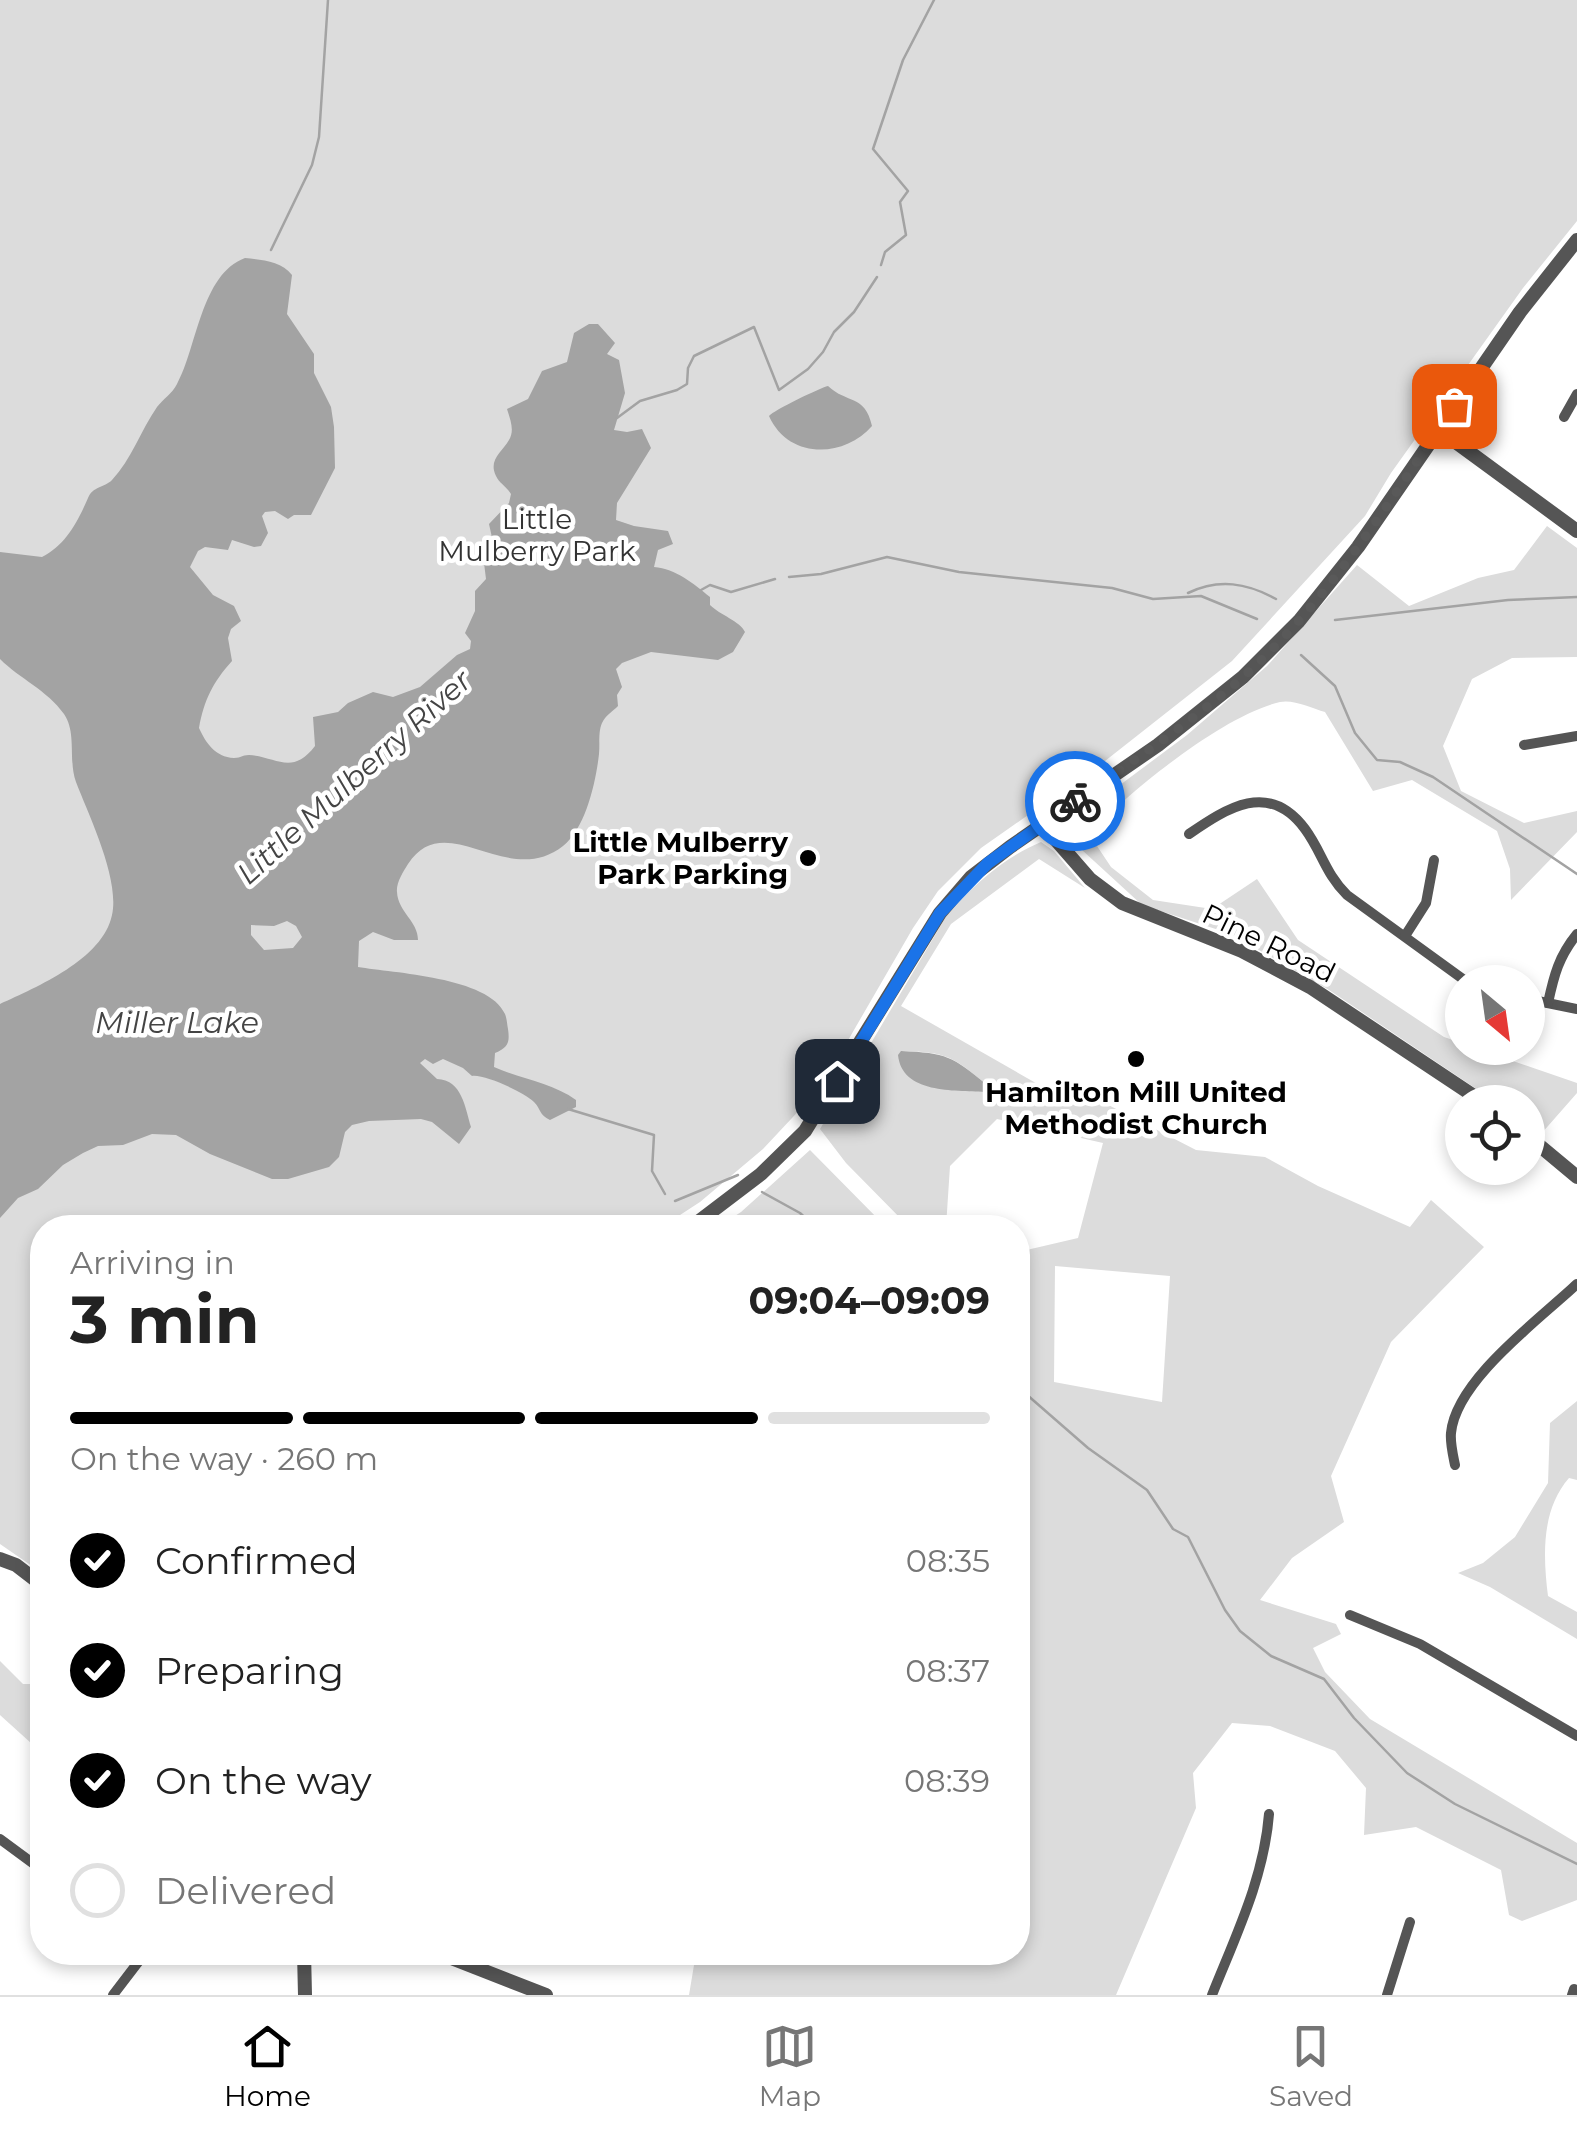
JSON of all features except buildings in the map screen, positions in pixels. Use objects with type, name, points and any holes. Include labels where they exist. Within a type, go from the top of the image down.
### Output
[{"type":"street","points":[[708,1215],[742,1190],[805,1132],[940,913],[971,877],[1158,745],[1243,677],[1331,584],[1520,312],[1577,240]]},
{"type":"street","points":[[1564,417],[1577,394]]},
{"type":"street","points":[[1438,430],[1577,530]]},
{"type":"street","points":[[1524,744],[1577,736]]},
{"type":"street","points":[[1189,834],[1226,808],[1247,802],[1268,803],[1290,813],[1306,830],[1330,878],[1347,895],[1445,966]]},
{"type":"street","name":"Pine Road","points":[[1042,824],[1090,879],[1122,904],[1242,951],[1310,987],[1457,1085]]},
{"type":"street","points":[[1405,936],[1426,903],[1434,860]]},
{"type":"street","points":[[1548,1003],[1556,966],[1577,934]]},
{"type":"street","points":[[1545,1002],[1577,1009]]},
{"type":"street","points":[[1545,1150],[1577,1177]]},
{"type":"street","points":[[1454,1464],[1451,1434],[1456,1415],[1474,1383],[1577,1284]]},
{"type":"street","points":[[0,1559],[30,1576]]},
{"type":"street","points":[[1350,1615],[1420,1644],[1577,1736]]},
{"type":"street","points":[[1212,1995],[1258,1878],[1267,1848],[1269,1814]]},
{"type":"street","points":[[0,1839],[30,1861]]},
{"type":"street","points":[[1386,1995],[1410,1922]]},
{"type":"street","points":[[113,1995],[135,1965]]},
{"type":"street","points":[[304,1965],[305,1995]]},
{"type":"street","points":[[469,1965],[546,1995]]},
{"type":"green space","name":"Little Mulberry Park","points":[[0,0],[1577,0],[1577,221],[1523,288],[1391,473],[1365,516],[1232,661],[1105,761],[981,848],[938,891],[821,1087],[763,1149],[680,1215],[30,1215],[30,1565],[0,1544]]},
{"type":"green space","points":[[1547,526],[1577,548],[1577,657],[1512,658],[1472,679],[1443,746],[1461,791],[1524,823],[1577,811],[1577,832],[1511,900],[1510,869],[1497,831],[1412,780],[1373,791],[1325,712],[1291,702],[1257,710],[1205,738],[1152,777],[1089,834],[1111,867],[1153,900],[1212,909],[1257,879],[1298,940],[1445,1037],[1445,1065],[1525,1065],[1577,1083],[1577,1093],[1545,1129],[1545,1085],[1471,1085],[1329,990],[1231,934],[1142,905],[1070,839],[1073,820],[1187,735],[1267,666],[1357,565],[1409,606],[1478,578],[1514,570]]},
{"type":"green space","points":[[1041,842],[1054,851],[1085,888],[1039,859],[951,924],[901,1006],[1041,1086],[1087,1094],[1196,1150],[1265,1157],[1318,1186],[1410,1227],[1431,1200],[1484,1247],[1391,1342],[1331,1476],[1344,1522],[1292,1558],[1260,1600],[1336,1624],[1341,1634],[1313,1648],[1325,1672],[1370,1719],[1577,1843],[1577,1900],[1522,1921],[1509,1915],[1501,1870],[1416,1827],[1364,1835],[1366,1788],[1335,1751],[1270,1726],[1232,1723],[1193,1773],[1196,1808],[1116,1995],[689,1995],[694,1965],[1030,1965],[1030,1249],[1078,1238],[1103,1143],[997,1119],[950,1166],[947,1215],[897,1215],[846,1163],[820,1129],[947,915],[990,873]],"holes":[[[901,1051],[948,1058],[987,1085]],[[1055,1266],[1170,1276],[1162,1402],[1054,1382]]]},
{"type":"green space","points":[[810,1150],[874,1215],[736,1215]]},
{"type":"green space","points":[[1577,1401],[1577,1480],[1569,1478],[1553,1504],[1546,1534],[1545,1565],[1548,1596],[1577,1612],[1577,1639],[1490,1587],[1458,1573],[1483,1563],[1515,1537],[1548,1483],[1550,1423]]},
{"type":"green space","points":[[0,1661],[23,1684],[30,1684],[30,1742],[0,1715]]},
{"type":"water","name":"Miller Lake","points":[[245,258],[277,264],[292,275],[287,314],[314,354],[314,373],[331,407],[335,468],[311,515],[288,519],[275,511],[265,512],[262,516],[268,533],[261,546],[232,540],[228,550],[205,547],[198,551],[190,567],[213,595],[234,606],[241,621],[231,629],[228,638],[232,661],[210,692],[199,728],[216,752],[234,758],[249,755],[291,763],[299,760],[315,746],[313,717],[338,712],[373,692],[393,697],[420,687],[457,655],[470,649],[471,641],[465,633],[475,611],[475,591],[486,579],[484,563],[495,551],[489,524],[509,503],[511,494],[494,470],[497,457],[511,436],[507,409],[528,399],[542,371],[567,362],[574,333],[589,324],[598,324],[615,343],[607,354],[619,360],[625,393],[614,430],[642,429],[651,448],[617,503],[616,520],[668,531],[673,544],[658,550],[654,567],[691,582],[710,597],[710,605],[745,632],[733,652],[718,660],[651,652],[616,669],[622,687],[617,695],[618,706],[602,723],[598,765],[588,803],[578,828],[563,846],[542,857],[520,859],[459,844],[440,843],[423,848],[408,864],[397,889],[418,940],[394,940],[373,932],[359,941],[358,967],[461,984],[496,1002],[505,1014],[509,1038],[495,1053],[494,1067],[557,1089],[576,1100],[576,1107],[550,1120],[534,1102],[513,1089],[472,1076],[443,1059],[433,1064],[425,1059],[420,1063],[437,1079],[452,1084],[464,1103],[471,1127],[459,1144],[432,1122],[421,1119],[369,1121],[352,1125],[345,1132],[339,1157],[329,1167],[288,1179],[272,1179],[210,1154],[176,1135],[152,1134],[83,1153],[63,1165],[38,1189],[18,1198],[0,1218],[0,1004],[49,980],[82,958],[106,931],[113,900],[102,848],[76,782],[68,721],[50,698],[0,659],[0,552],[42,557],[50,552],[70,532],[90,494],[119,472],[157,407],[177,384],[209,295],[230,267]],"holes":[[[287,921],[296,926],[302,937],[293,948],[264,950],[251,935],[251,925],[274,926]]]},
{"type":"water","points":[[828,386],[860,404],[872,426],[860,437],[832,449],[802,447],[789,440],[769,416]]},
{"type":"water","points":[[901,1051],[948,1058],[987,1085],[985,1092],[945,1090],[919,1083],[902,1068],[898,1055]]},
{"type":"waterway","points":[[271,250],[312,165],[319,137],[328,0]]},
{"type":"waterway","name":"Little Mulberry River","points":[[881,265],[885,252],[906,235],[900,202],[908,191],[873,149],[903,60],[934,0]]},
{"type":"waterway","name":"Little Mulberry River","points":[[617,418],[640,401],[687,384],[694,356],[754,327],[779,390],[808,369],[823,352],[877,277]]},
{"type":"waterway","points":[[789,577],[821,574],[887,557],[959,572],[1112,588],[1153,599],[1201,596],[1257,619]]},
{"type":"waterway","points":[[701,590],[710,585],[731,592],[775,579]]},
{"type":"waterway","points":[[1188,593],[1211,585],[1233,584],[1276,599]]},
{"type":"waterway","points":[[1335,620],[1508,600],[1577,597]]},
{"type":"waterway","points":[[1301,655],[1335,686],[1355,733],[1377,760],[1400,762],[1433,777],[1577,874]]},
{"type":"waterway","points":[[568,1109],[654,1135],[652,1171],[665,1194]]},
{"type":"waterway","points":[[675,1201],[738,1175]]},
{"type":"waterway","points":[[762,1192],[802,1215]]},
{"type":"waterway","points":[[1030,1397],[1088,1448],[1147,1490],[1173,1529],[1188,1537],[1240,1631],[1271,1656],[1324,1679],[1354,1718],[1407,1773],[1455,1804],[1577,1864]]},
{"type":"way so far","points":[[1075,801],[1158,745],[1243,677],[1299,621],[1358,547],[1454,406]]},
{"type":"place","name":"Little Mulberry Park Parking","points":[[808,858]]},
{"type":"place","name":"Hamilton Mill United Methodist Church","points":[[1136,1059]]},
{"type":"route","points":[[837,1081],[940,913],[971,877],[1075,801]]}]
